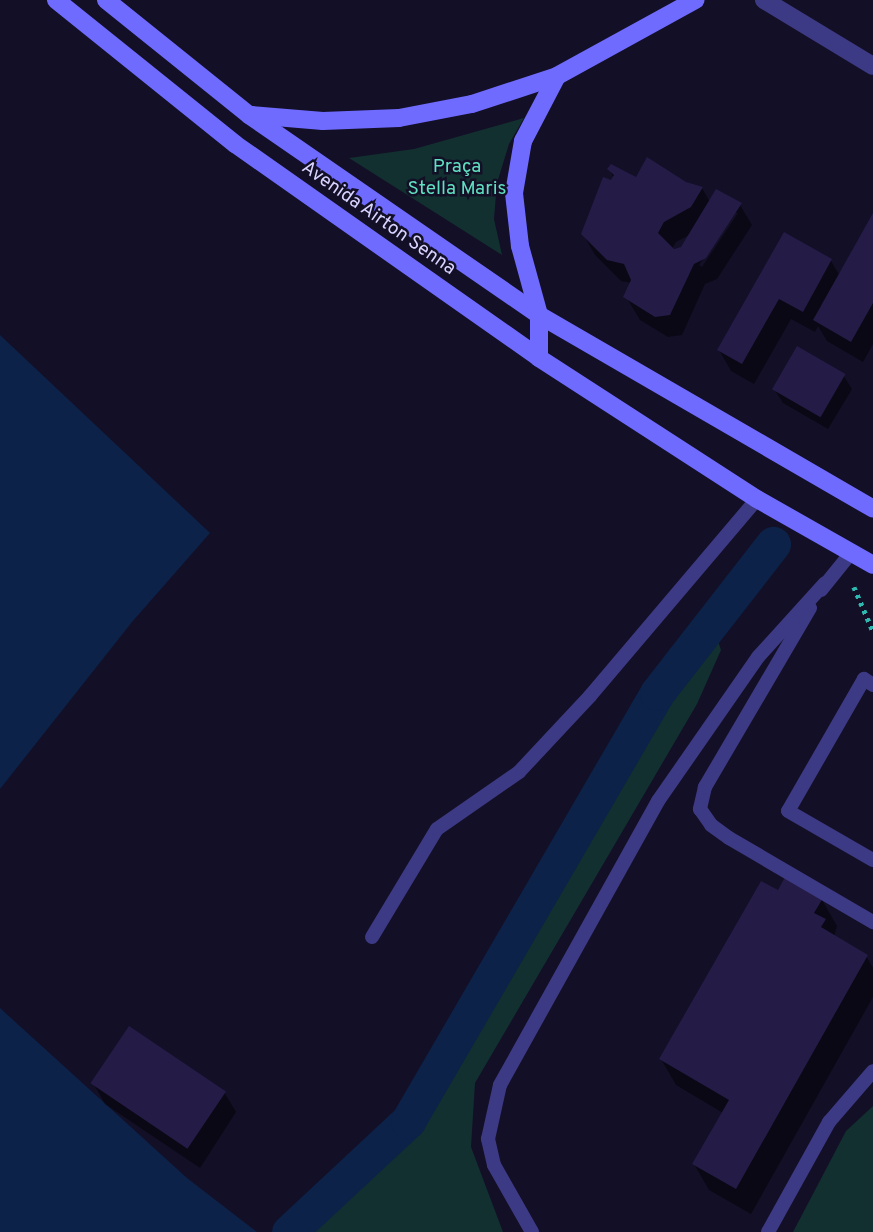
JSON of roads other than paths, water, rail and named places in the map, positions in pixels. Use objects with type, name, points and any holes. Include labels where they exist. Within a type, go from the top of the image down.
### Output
[{"type":"main road","name":"Avenida Airton Senna","points":[[56,0],[235,144],[539,358],[757,499],[873,565]]},
{"type":"main road","points":[[106,0],[249,115],[539,315],[873,509]]},
{"type":"main road","points":[[249,115],[323,121],[399,118],[472,104],[557,76],[695,0]]},
{"type":"main road","points":[[539,358],[539,315],[520,246],[514,193],[523,141],[557,76]]},
{"type":"main road","points":[[851,553],[873,548]]},
{"type":"street","points":[[764,0],[873,66]]},
{"type":"lane","points":[[372,937],[437,829],[519,772],[590,696],[757,499]]},
{"type":"lane","points":[[532,1232],[494,1165],[488,1139],[500,1085],[658,801],[758,657],[851,553]]},
{"type":"lane","points":[[825,583],[705,787],[700,809],[711,825],[729,838],[873,922]]},
{"type":"lane","points":[[873,685],[864,680],[788,811],[873,860]]},
{"type":"lane","points":[[768,1232],[829,1122],[873,1071]]},
{"type":"water","points":[[0,335],[210,533],[132,622],[0,789]]},
{"type":"water","points":[[0,1008],[187,1178],[257,1232],[0,1232]]},
{"type":"waterway","points":[[289,1232],[408,1121],[657,693],[773,544]]},
{"type":"park label","name":"Praça Stella Maris","points":[[457,179]]}]
